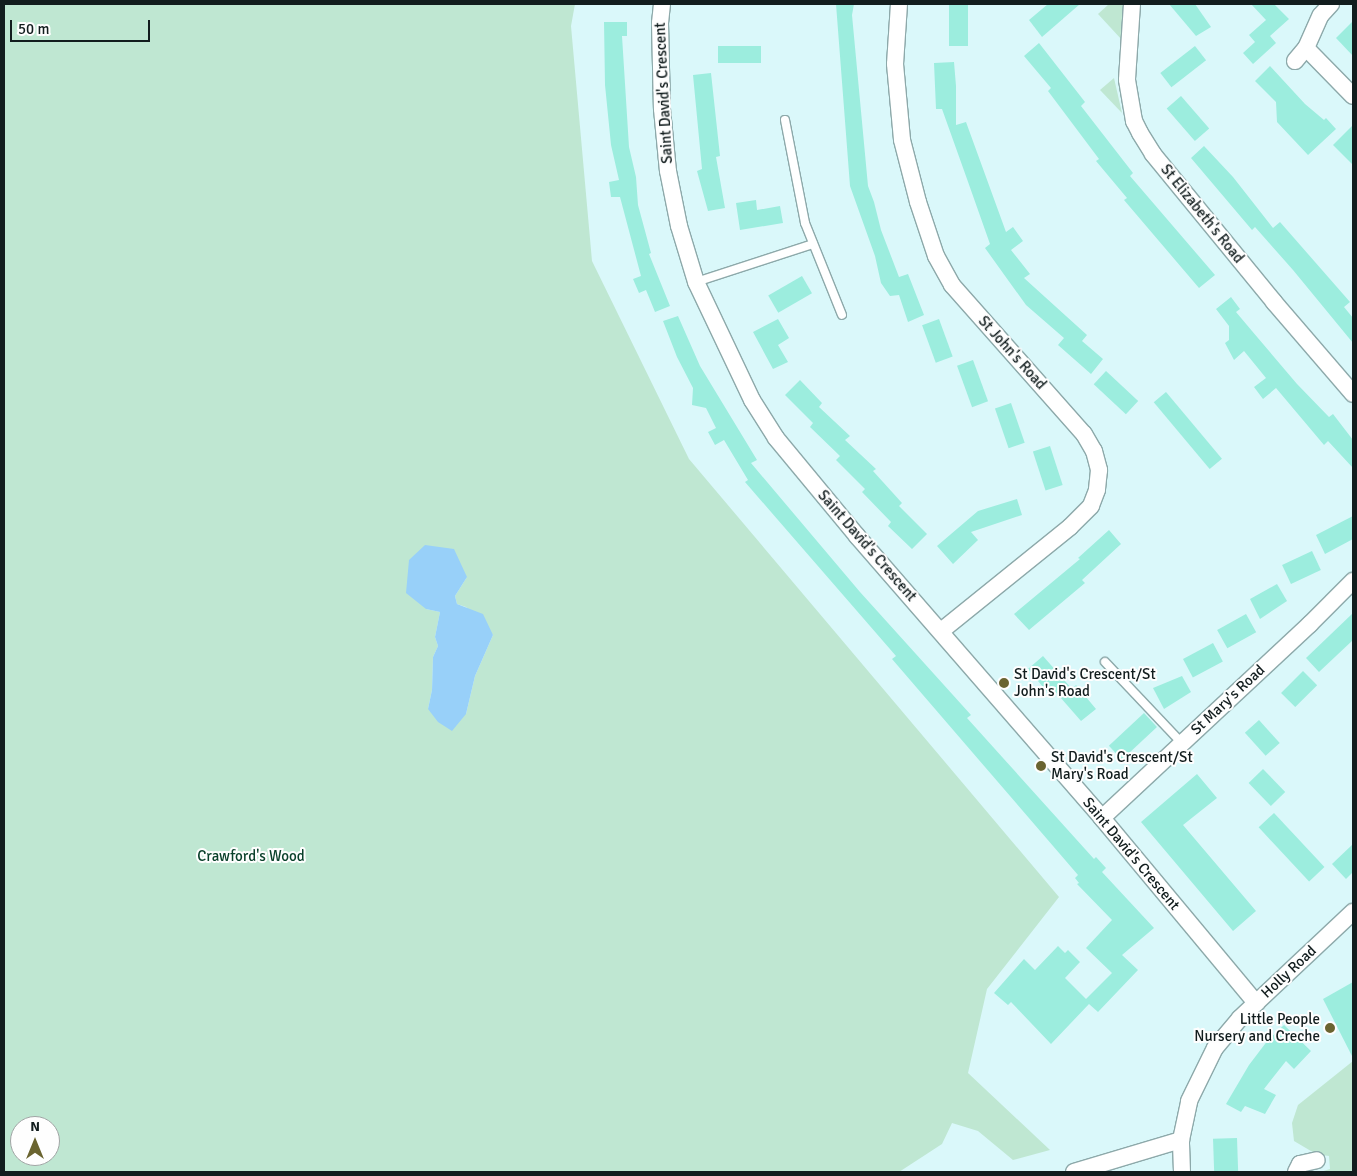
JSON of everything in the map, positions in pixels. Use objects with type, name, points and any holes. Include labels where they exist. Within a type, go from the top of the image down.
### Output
[{"type":"street","name":"Saint David's Crescent","points":[[662,4],[660,68],[668,171],[679,226],[696,282],[752,400],[776,438],[857,536],[1102,818],[1256,1003]]},
{"type":"street","name":"St John's Road","points":[[899,4],[895,64],[902,140],[918,202],[936,256],[952,285],[1084,434],[1094,451],[1099,470],[1091,506],[1070,527],[941,631]]},
{"type":"street","name":"St Elizabeth's Road","points":[[1132,4],[1127,52],[1127,80],[1134,121],[1140,133],[1153,154],[1268,295],[1353,394]]},
{"type":"street","points":[[1331,4],[1322,15],[1301,55],[1353,96]]},
{"type":"street","name":"St Mary's Road","points":[[1102,818],[1353,581]]},
{"type":"street","name":"Holly Road","points":[[1182,1172],[1182,1140],[1189,1101],[1215,1048],[1256,1003],[1353,912]]},
{"type":"street","points":[[1074,1172],[1182,1140]]},
{"type":"street","points":[[1297,1162],[1317,1160]]},
{"type":"lane","points":[[785,120],[804,223],[842,315]]},
{"type":"lane","points":[[696,282],[813,244]]},
{"type":"lane","points":[[1105,662],[1182,743]]},
{"type":"green space","name":"Crawford's Wood","points":[[4,4],[575,4],[571,26],[592,261],[689,459],[1059,897],[987,989],[968,1073],[1050,1150],[1013,1160],[978,1131],[952,1123],[942,1144],[899,1172],[4,1172]],"holes":[[[467,577],[455,596],[457,604],[466,607],[493,635],[475,676],[466,714],[428,709],[432,690],[433,657],[438,646],[435,637],[440,612],[426,609]]]},
{"type":"green space","points":[[1109,4],[1125,4],[1122,40],[1098,14]]},
{"type":"green space","points":[[1114,78],[1122,113],[1100,90]]},
{"type":"green space","points":[[1353,1061],[1353,1172],[1320,1172],[1330,1169],[1329,1156],[1316,1154],[1294,1141],[1292,1123],[1298,1105]]},
{"type":"water","points":[[425,545],[454,549],[467,577],[455,596],[457,604],[483,614],[493,635],[475,676],[466,714],[452,731],[438,722],[428,709],[432,690],[433,657],[438,646],[435,637],[440,612],[426,609],[406,593],[409,560]]},
{"type":"building","points":[[836,4],[854,4],[852,15],[868,186],[881,230],[899,277],[908,274],[924,315],[908,322],[899,295],[890,296],[881,283],[875,256],[850,186]]},
{"type":"building","points":[[949,4],[968,4],[968,46],[949,46]]},
{"type":"building","points":[[1048,4],[1080,4],[1042,37],[1029,20]]},
{"type":"building","points":[[1169,4],[1195,4],[1211,27],[1196,36]]},
{"type":"building","points":[[1251,4],[1274,4],[1289,19],[1270,36],[1276,43],[1253,64],[1243,53],[1255,42],[1249,35],[1266,20]]},
{"type":"building","points":[[1353,21],[1353,56],[1336,38]]},
{"type":"building","points":[[604,22],[627,22],[627,36],[622,36],[629,147],[636,177],[638,205],[651,253],[649,254],[670,306],[655,312],[646,290],[639,293],[633,279],[641,276],[620,197],[611,197],[609,182],[619,180],[611,145],[605,85]]},
{"type":"building","points":[[1039,43],[1085,102],[1081,106],[1133,173],[1130,176],[1215,275],[1199,288],[1124,200],[1127,198],[1096,161],[1099,159],[1048,91],[1051,88],[1024,56]]},
{"type":"building","points":[[718,46],[761,46],[761,63],[718,63]]},
{"type":"building","points":[[1195,46],[1206,60],[1171,87],[1160,73]]},
{"type":"building","points":[[954,62],[956,125],[966,122],[1006,232],[1013,227],[1023,241],[1011,250],[1030,274],[1024,278],[1087,335],[1082,341],[1103,359],[1091,374],[1058,345],[1064,338],[1026,305],[985,248],[990,244],[942,109],[936,109],[934,63]]},
{"type":"building","points":[[1270,66],[1305,104],[1324,120],[1326,118],[1336,129],[1308,155],[1277,122],[1276,102],[1255,81]]},
{"type":"building","points":[[711,73],[720,156],[716,157],[725,208],[708,211],[697,171],[702,169],[693,75]]},
{"type":"building","points":[[1181,96],[1209,128],[1195,141],[1167,108]]},
{"type":"building","points":[[1353,125],[1353,165],[1333,145]]},
{"type":"building","points":[[1204,146],[1233,177],[1273,228],[1280,222],[1350,302],[1344,307],[1353,318],[1353,343],[1293,270],[1255,227],[1252,230],[1191,158]]},
{"type":"building","points":[[756,200],[757,210],[780,206],[783,223],[740,230],[736,203]]},
{"type":"building","points":[[802,276],[812,293],[778,313],[768,296]]},
{"type":"building","points":[[1231,297],[1240,309],[1236,312],[1297,384],[1329,417],[1333,414],[1353,440],[1353,468],[1328,441],[1324,445],[1276,388],[1263,399],[1254,387],[1266,378],[1244,351],[1234,360],[1225,343],[1229,340],[1229,326],[1216,309]]},
{"type":"building","points":[[678,316],[700,366],[757,460],[751,463],[860,592],[971,715],[967,718],[1094,859],[1096,857],[1106,868],[1102,872],[1154,928],[1122,955],[1138,970],[1098,1012],[1089,1004],[1051,1044],[1011,1002],[1008,1005],[994,993],[1024,959],[1035,970],[1058,946],[1065,953],[1068,950],[1080,962],[1065,978],[1086,999],[1112,973],[1086,948],[1112,920],[1077,884],[1079,883],[1075,878],[1078,875],[892,659],[896,656],[745,482],[748,480],[724,440],[715,445],[708,432],[716,428],[706,408],[692,405],[693,388],[677,357],[663,321]]},
{"type":"building","points":[[778,319],[789,338],[778,345],[788,362],[773,369],[753,332]]},
{"type":"building","points":[[939,319],[953,357],[936,363],[922,325]]},
{"type":"building","points":[[973,360],[988,401],[972,407],[957,366]]},
{"type":"building","points":[[1106,371],[1138,401],[1126,414],[1094,384]]},
{"type":"building","points":[[800,380],[822,403],[819,407],[850,436],[845,440],[876,469],[873,471],[902,503],[899,506],[927,534],[912,549],[888,526],[891,522],[862,492],[865,489],[836,460],[840,456],[810,427],[813,423],[785,395]]},
{"type":"building","points":[[1166,392],[1222,459],[1210,469],[1154,402]]},
{"type":"building","points":[[1011,403],[1025,443],[1009,448],[995,409]]},
{"type":"building","points":[[1050,446],[1063,485],[1046,491],[1033,452]]},
{"type":"building","points":[[1017,499],[1022,515],[971,532],[978,540],[953,564],[937,546],[978,511]]},
{"type":"building","points":[[1353,516],[1353,539],[1325,554],[1316,535]]},
{"type":"building","points":[[1109,530],[1121,544],[1082,580],[1085,583],[1029,630],[1014,614],[1080,559],[1078,558]]},
{"type":"building","points":[[1312,551],[1321,570],[1291,584],[1282,565]]},
{"type":"building","points":[[1277,584],[1287,601],[1260,619],[1250,599]]},
{"type":"building","points":[[1353,613],[1353,640],[1319,672],[1306,658]]},
{"type":"building","points":[[1246,614],[1256,632],[1227,648],[1217,630]]},
{"type":"building","points":[[1213,643],[1223,662],[1193,678],[1183,659]]},
{"type":"building","points":[[1043,656],[1072,689],[1076,685],[1096,709],[1081,721],[1053,689],[1048,693],[1028,669]]},
{"type":"building","points":[[1303,671],[1317,685],[1295,707],[1281,693]]},
{"type":"building","points":[[1182,676],[1191,692],[1164,709],[1153,688]]},
{"type":"building","points":[[1144,713],[1157,727],[1122,760],[1109,746]]},
{"type":"building","points":[[1259,720],[1280,743],[1266,756],[1245,733]]},
{"type":"building","points":[[1263,769],[1285,792],[1271,806],[1249,783]]},
{"type":"building","points":[[1197,774],[1217,798],[1183,825],[1256,911],[1233,931],[1141,822]]},
{"type":"building","points":[[1274,813],[1324,867],[1309,881],[1259,827]]},
{"type":"building","points":[[1353,844],[1353,872],[1346,879],[1332,864]]},
{"type":"building","name":"Little People Nursery and Creche","points":[[1353,982],[1353,1058],[1323,999]]},
{"type":"building","points":[[1284,1025],[1311,1051],[1294,1069],[1286,1061],[1264,1089],[1276,1095],[1265,1114],[1245,1106],[1241,1112],[1226,1104],[1249,1065],[1268,1040]]},
{"type":"building","points":[[1237,1138],[1238,1172],[1214,1172],[1213,1139]]},
{"type":"place","name":"St David's Crescent/St John's Road","points":[[1004,683]]},
{"type":"place","name":"St David's Crescent/St Mary's Road","points":[[1041,766]]},
{"type":"place","name":"Little People Nursery and Creche","points":[[1330,1028]]}]
